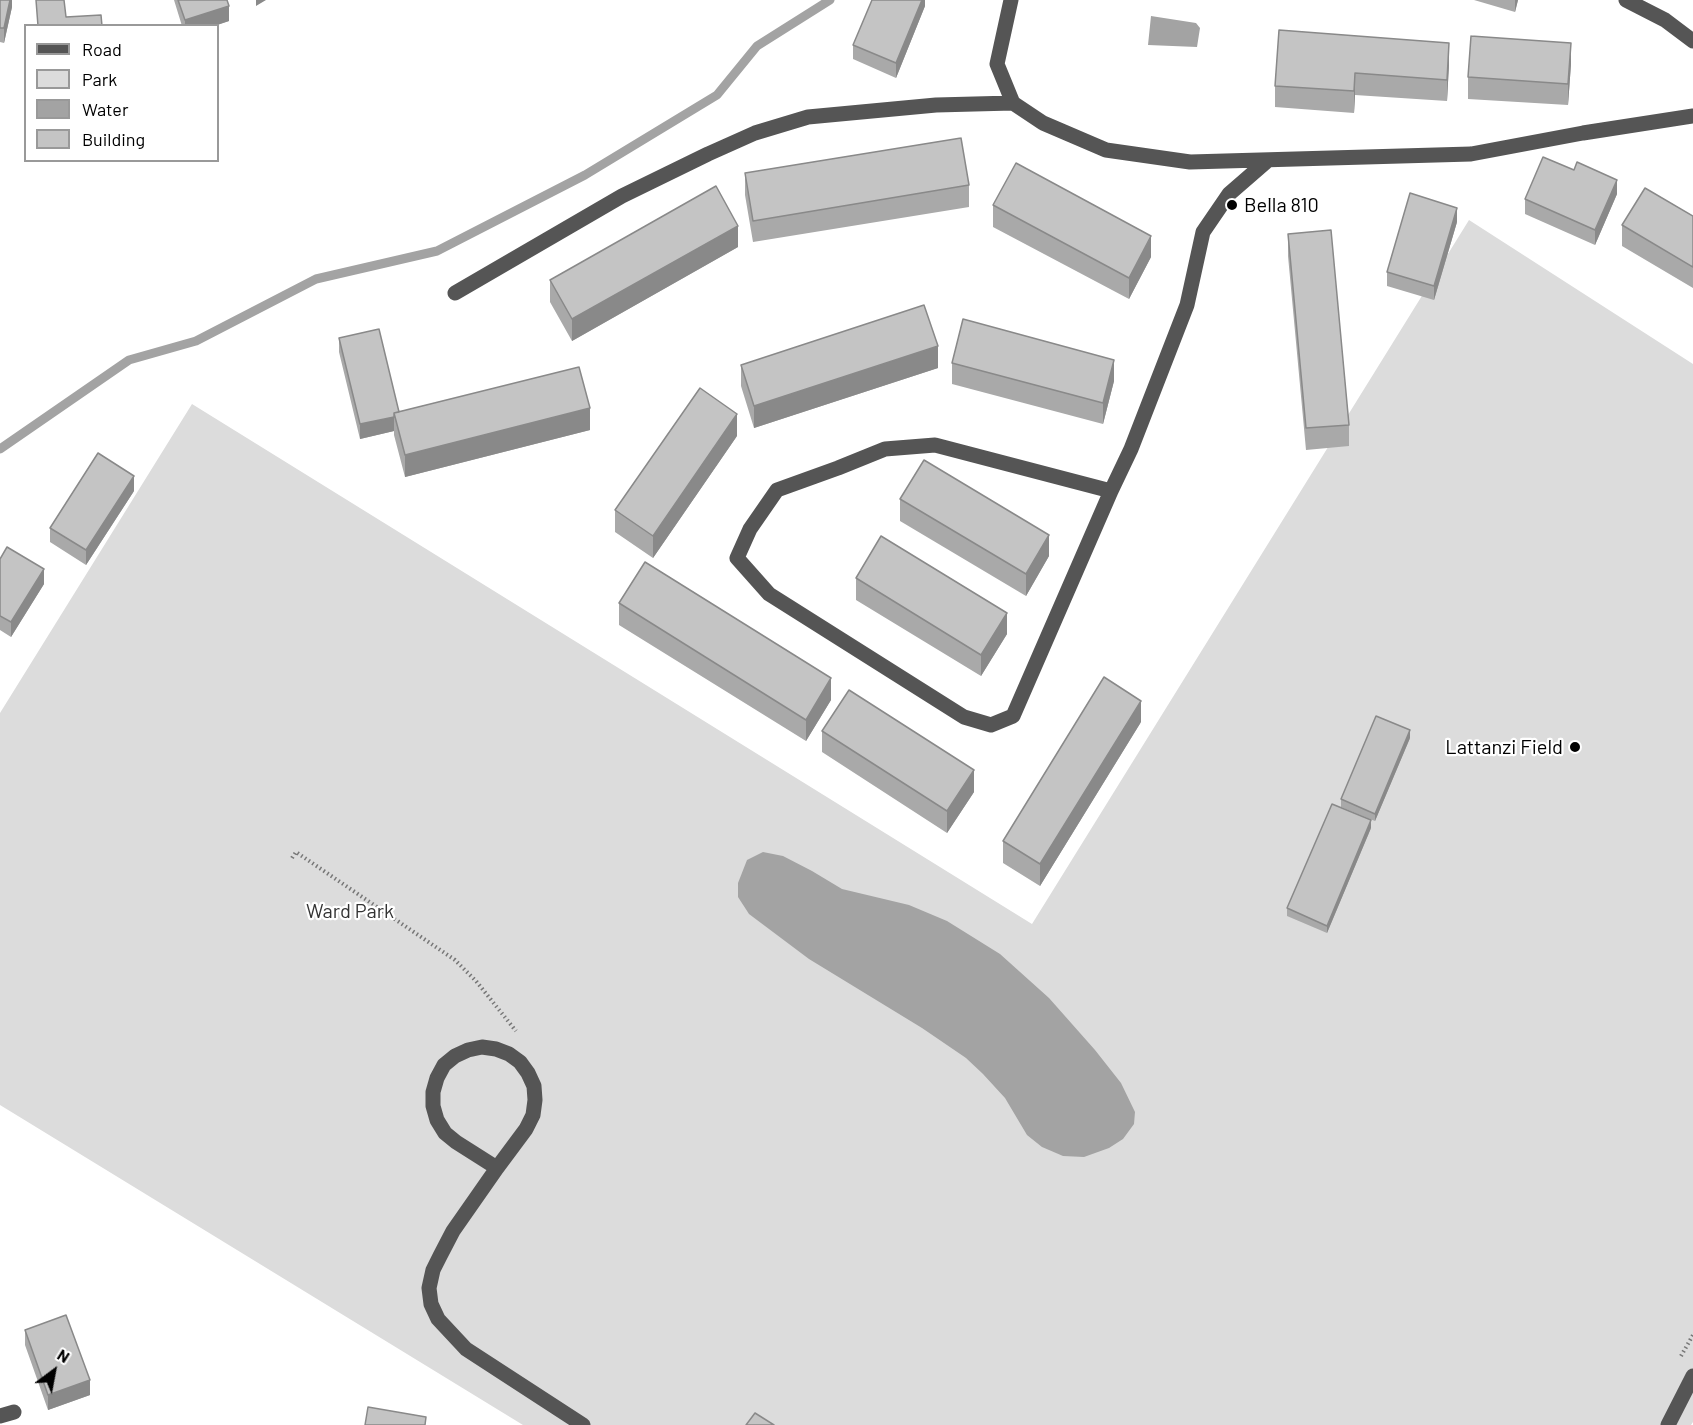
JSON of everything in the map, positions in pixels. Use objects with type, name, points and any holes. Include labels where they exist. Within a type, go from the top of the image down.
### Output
[{"type":"street","points":[[1011,0],[997,64],[1013,103],[1042,123],[1106,150],[1190,162],[1471,154],[1693,116]]},
{"type":"street","points":[[1626,0],[1665,20],[1693,41]]},
{"type":"street","points":[[455,293],[622,196],[756,133],[808,117],[936,105],[1013,103]]},
{"type":"street","points":[[1111,491],[935,445],[885,449],[777,490],[750,529],[737,558],[769,594],[964,717],[991,725],[1013,716],[1131,449],[1186,305],[1203,232],[1229,194],[1267,161]]},
{"type":"street","points":[[497,1168],[445,1133],[437,1120],[433,1106],[433,1092],[444,1065],[455,1056],[482,1047],[509,1054],[520,1062],[534,1086],[533,1115],[526,1129],[453,1231],[433,1270],[429,1288],[431,1304],[438,1319],[466,1349],[583,1425]]},
{"type":"street","points":[[1668,1425],[1693,1376]]},
{"type":"path","points":[[292,858],[296,852],[413,930],[466,969],[520,1036],[509,1054]]},
{"type":"green space","name":"Ward Park","points":[[1469,220],[1693,364],[1693,1422],[1691,1425],[523,1425],[0,1105],[0,713],[192,404],[1032,924]]},
{"type":"water","points":[[1151,16],[1196,23],[1200,28],[1197,47],[1148,45]]},
{"type":"water","points":[[763,852],[783,856],[842,889],[909,905],[947,921],[1000,954],[1049,998],[1121,1083],[1135,1112],[1134,1124],[1123,1139],[1109,1148],[1084,1157],[1063,1156],[1042,1147],[1027,1135],[1005,1098],[966,1058],[922,1028],[809,959],[749,914],[738,897],[738,883],[747,860]]},
{"type":"building","points":[[0,0],[10,0],[4,28],[0,28]]},
{"type":"building","points":[[36,0],[64,0],[66,17],[101,15],[102,24],[38,24]]},
{"type":"building","points":[[178,0],[227,0],[229,6],[185,20]]},
{"type":"building","points":[[872,0],[922,0],[896,63],[853,45]]},
{"type":"building","points":[[1279,30],[1449,43],[1447,80],[1355,73],[1354,91],[1275,86]]},
{"type":"building","points":[[1471,36],[1571,43],[1568,84],[1468,77]]},
{"type":"building","points":[[961,138],[969,185],[753,221],[745,173]]},
{"type":"building","points":[[1543,157],[1574,170],[1577,162],[1617,180],[1595,230],[1525,199]]},
{"type":"building","points":[[1016,163],[1151,236],[1129,278],[993,205]]},
{"type":"building","points":[[716,186],[738,226],[572,319],[550,280]]},
{"type":"building","points":[[1645,188],[1693,216],[1693,267],[1622,225]]},
{"type":"building","points":[[1410,193],[1457,208],[1434,286],[1387,272]]},
{"type":"building","points":[[1331,230],[1349,425],[1306,428],[1288,234]]},
{"type":"building","points":[[924,305],[938,346],[754,406],[741,365]]},
{"type":"building","points":[[963,319],[1114,360],[1103,403],[952,363]]},
{"type":"building","points":[[379,329],[399,412],[394,413],[394,417],[360,424],[339,338]]},
{"type":"building","points":[[579,367],[590,408],[405,455],[394,413]]},
{"type":"building","points":[[700,388],[737,414],[653,536],[615,510]]},
{"type":"building","points":[[98,453],[134,476],[86,550],[50,528]]},
{"type":"building","points":[[924,460],[1049,535],[1026,574],[900,499]]},
{"type":"building","points":[[881,536],[1007,613],[981,655],[856,578]]},
{"type":"building","points":[[7,547],[44,569],[11,622],[0,616],[0,559]]},
{"type":"building","points":[[645,562],[831,678],[806,720],[619,603]]},
{"type":"building","points":[[1104,677],[1141,701],[1040,864],[1003,841]]},
{"type":"building","points":[[849,690],[974,770],[947,811],[822,731]]},
{"type":"building","points":[[1376,716],[1410,730],[1375,814],[1341,799]]},
{"type":"building","points":[[1332,804],[1371,820],[1327,926],[1287,908]]},
{"type":"building","points":[[66,1315],[90,1380],[48,1395],[25,1330]]},
{"type":"building","points":[[368,1407],[426,1417],[425,1425],[365,1425]]},
{"type":"building","points":[[755,1413],[774,1425],[746,1425]]},
{"type":"waterway","points":[[0,449],[129,360],[196,341],[316,279],[437,251],[585,175],[717,95],[757,46],[830,0]]},
{"type":"place","name":"Bella 810","points":[[1232,205]]},
{"type":"place","name":"Lattanzi Field","points":[[1575,747]]}]
